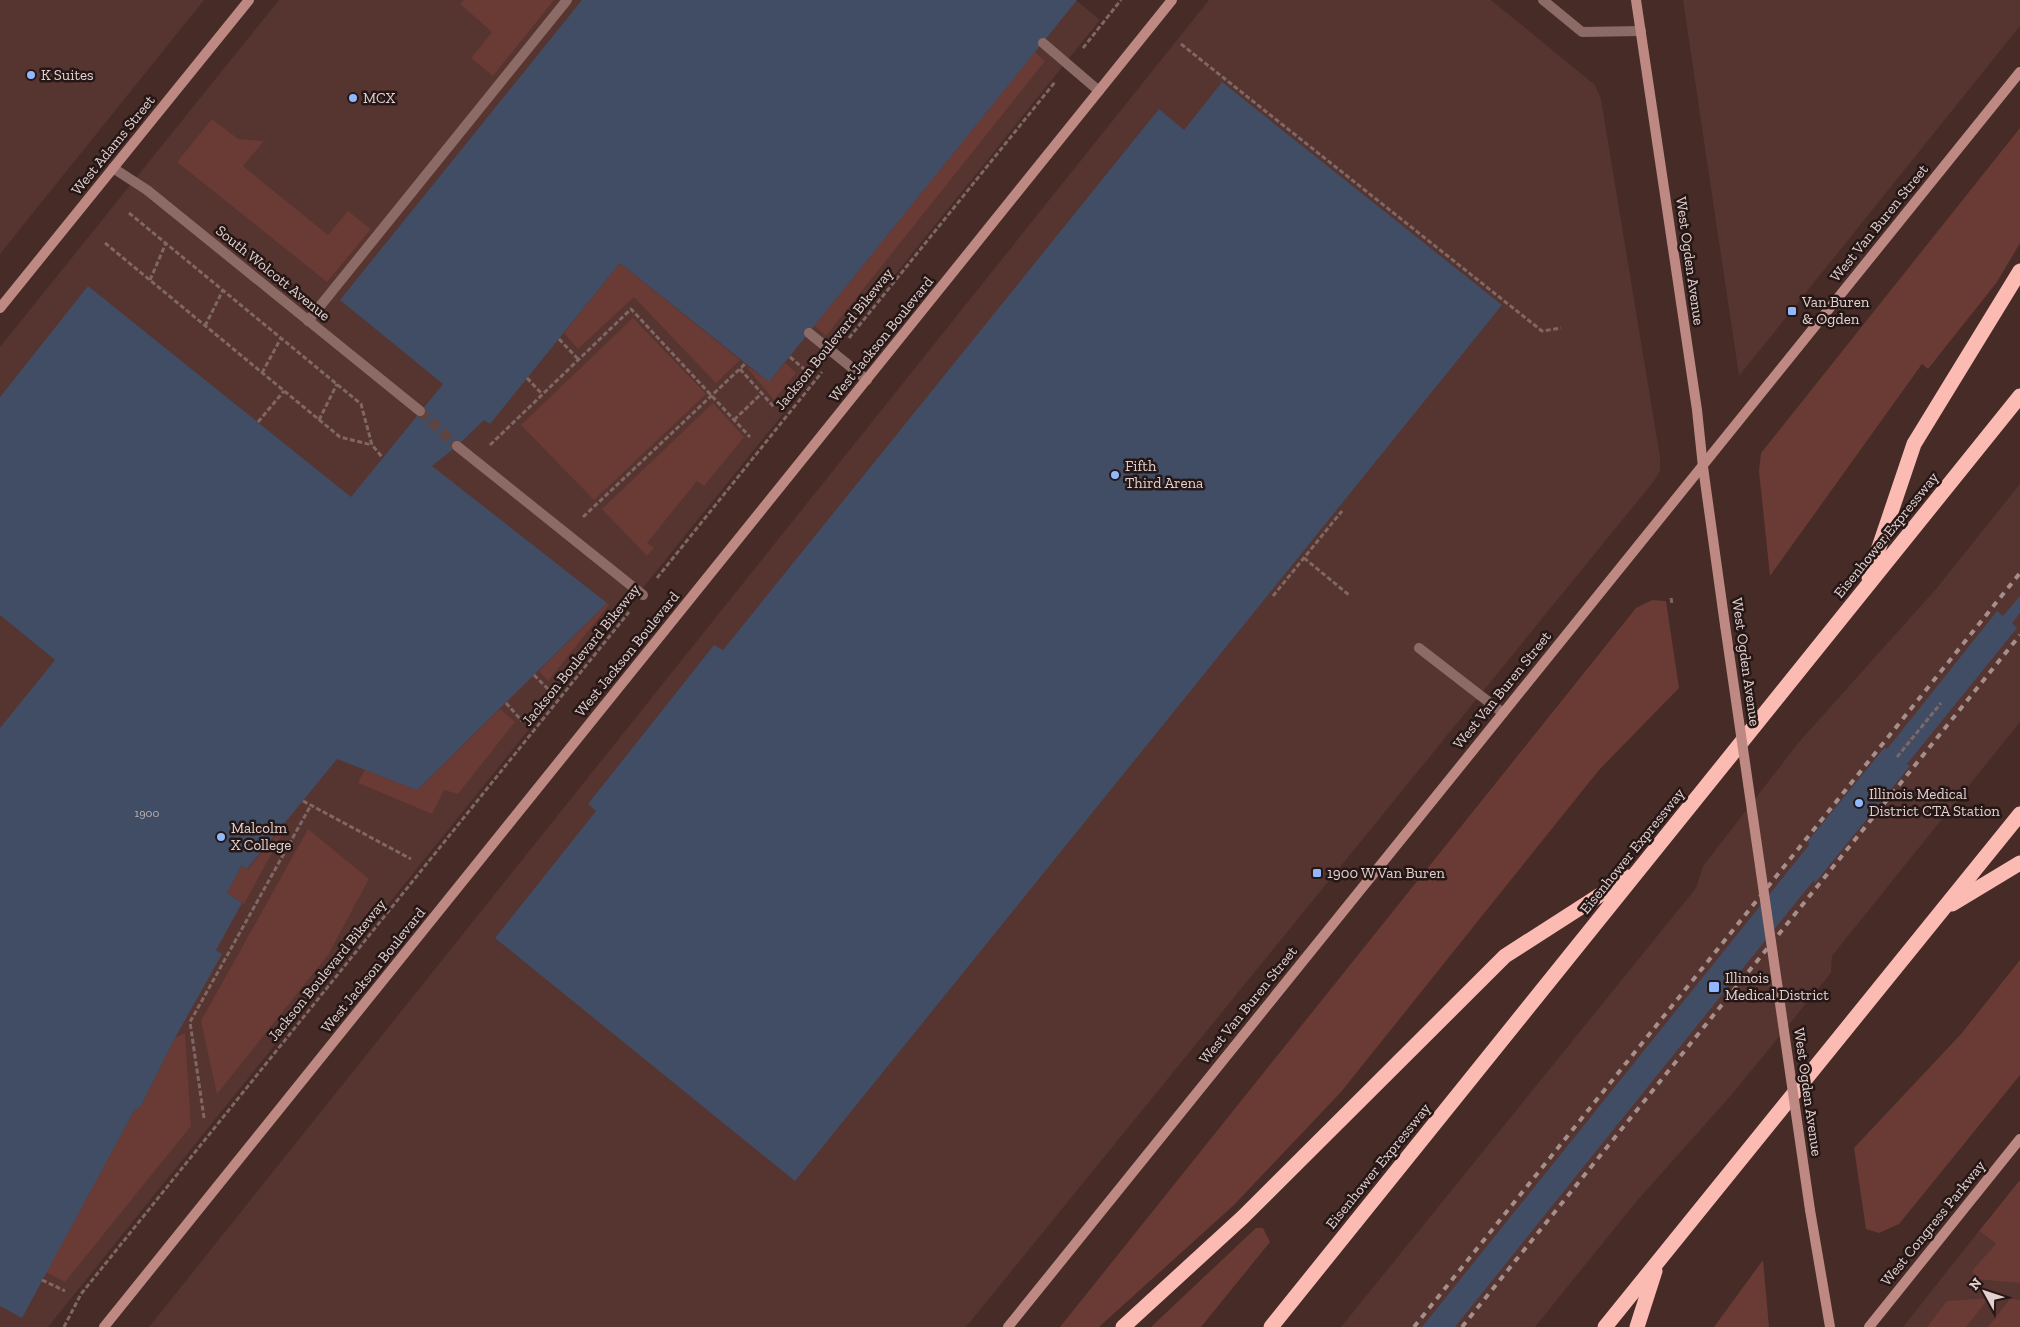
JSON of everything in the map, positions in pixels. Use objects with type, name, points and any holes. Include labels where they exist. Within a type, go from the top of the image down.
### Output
[{"type":"highway","points":[[1865,589],[1914,444],[2020,271]]},
{"type":"highway","name":"Eisenhower Expressway","points":[[1270,1327],[2020,396]]},
{"type":"highway","points":[[1605,1327],[2020,814]]},
{"type":"highway","points":[[1942,910],[2020,863]]},
{"type":"highway","points":[[1123,1327],[1243,1217],[1505,956],[1640,869]]},
{"type":"highway","points":[[1637,1327],[1658,1262]]},
{"type":"street","name":"West Adams Street","points":[[0,308],[249,0]]},
{"type":"street","points":[[308,321],[567,0]]},
{"type":"street","name":"West Jackson Boulevard","points":[[104,1327],[1172,0]]},
{"type":"street","points":[[1543,0],[1582,32],[1641,31]]},
{"type":"street","name":"West Ogden Avenue","points":[[1636,0],[1697,410],[1725,625],[1810,1210],[1830,1327]]},
{"type":"street","points":[[1043,43],[1099,91]]},
{"type":"street","name":"West Van Buren Street","points":[[1008,1327],[2020,72]]},
{"type":"street","name":"South Wolcott Avenue","points":[[113,168],[147,190],[416,408]]},
{"type":"street","points":[[809,333],[866,380]]},
{"type":"street","points":[[457,446],[643,595]]},
{"type":"street","points":[[1419,648],[1503,713]]},
{"type":"street","name":"West Congress Parkway","points":[[1869,1327],[2020,1139]]},
{"type":"path","name":"Jackson Boulevard Bikeway","points":[[64,1327],[81,1294],[1121,0]]},
{"type":"path","points":[[1181,44],[1542,331],[1561,328]]},
{"type":"path","points":[[129,212],[360,404],[372,445],[382,457]]},
{"type":"path","points":[[105,243],[340,437],[372,445]]},
{"type":"path","points":[[150,280],[166,243]]},
{"type":"path","points":[[205,326],[223,290]]},
{"type":"path","points":[[475,459],[631,309],[750,437]]},
{"type":"path","points":[[262,373],[281,338]]},
{"type":"path","points":[[559,339],[578,359]]},
{"type":"path","points":[[790,357],[804,369]]},
{"type":"path","points":[[566,533],[746,364]]},
{"type":"path","points":[[740,368],[774,407]]},
{"type":"path","points":[[527,378],[542,394]]},
{"type":"path","points":[[319,420],[337,384]]},
{"type":"path","points":[[258,422],[284,391]]},
{"type":"path","points":[[734,420],[762,393]]},
{"type":"path","points":[[1274,596],[1342,510]]},
{"type":"path","points":[[1304,558],[1349,595]]},
{"type":"path","points":[[1672,598],[1672,603]]},
{"type":"path","points":[[534,675],[548,689]]},
{"type":"path","points":[[506,703],[522,721]]},
{"type":"path","points":[[1897,757],[1941,703]]},
{"type":"path","points":[[303,801],[412,859]]},
{"type":"path","points":[[204,1118],[190,1022],[311,806]]},
{"type":"path","points":[[42,1280],[66,1291]]},
{"type":"shaded area","points":[[0,0],[204,0],[0,254]]},
{"type":"shaded area","name":"Malcolm X College","points":[[279,0],[1076,0],[1100,20],[48,1327],[0,1327],[0,347]]},
{"type":"shaded area","points":[[464,0],[554,0],[493,76],[471,58],[492,32],[460,4]]},
{"type":"shaded area","points":[[1209,0],[1491,0],[1595,85],[1601,99],[1660,457],[1660,471],[1654,481],[966,1327],[149,1327]]},
{"type":"shaded area","points":[[1683,0],[2020,0],[2020,26],[1739,376]]},
{"type":"shaded area","points":[[1035,52],[1045,61],[826,336],[814,326]]},
{"type":"shaded area","points":[[212,119],[238,139],[264,141],[243,166],[328,235],[348,211],[371,229],[327,282],[177,162]]},
{"type":"shaded area","points":[[2020,128],[2020,243],[1997,282],[1928,369],[1922,364],[1770,576],[1759,471],[1761,453]]},
{"type":"shaded area","points":[[620,263],[740,360],[716,383],[634,297],[578,349],[564,333]]},
{"type":"shaded area","points":[[633,318],[706,394],[594,500],[521,425]]},
{"type":"shaded area","points":[[785,363],[796,373],[774,400],[748,369],[749,367],[769,382]]},
{"type":"shaded area","points":[[713,403],[744,437],[704,486],[697,481],[647,543],[654,548],[647,556],[602,509]]},
{"type":"shaded area","points":[[2020,484],[2020,722],[1832,956],[1831,973],[1733,1093],[1636,1202],[1535,1327],[1341,1327],[1696,888],[1703,866],[1799,742],[1936,589]]},
{"type":"shaded area","points":[[1652,600],[1666,601],[1679,688],[1599,770],[1341,1092],[1234,1205],[1099,1327],[1060,1327],[1636,608]]},
{"type":"shaded area","points":[[607,603],[609,605],[548,681],[539,671]]},
{"type":"shaded area","points":[[500,709],[515,722],[458,794],[444,790],[432,814],[358,783],[365,769],[417,790]]},
{"type":"shaded area","points":[[284,826],[286,827],[244,904],[227,893],[242,865],[248,869]]},
{"type":"shaded area","points":[[308,829],[369,879],[328,955],[217,1094],[201,1021]]},
{"type":"shaded area","points":[[2020,960],[2020,1075],[1899,1224],[1879,1233],[1866,1229],[1854,1148],[1961,1034]]},
{"type":"shaded area","points":[[185,1033],[191,1126],[65,1282],[46,1272],[134,1111],[141,1106],[175,1038]]},
{"type":"shaded area","points":[[2020,1180],[2020,1283],[1976,1279],[1972,1271],[1996,1244],[1979,1231]]},
{"type":"shaded area","points":[[1256,1228],[1263,1228],[1270,1242],[1201,1327],[1151,1327]]},
{"type":"shaded area","points":[[1979,1231],[1994,1243],[2020,1246],[2020,1327],[1903,1327]]},
{"type":"shaded area","points":[[1763,1260],[1769,1327],[1714,1327]]},
{"type":"shaded area","points":[[1989,1298],[1966,1327],[1927,1327],[1947,1301]]},
{"type":"shaded area","points":[[2010,1299],[2020,1300],[2020,1327],[1988,1327]]},
{"type":"building","name":"Malcolm X College","points":[[582,0],[1077,0],[769,382],[620,263],[490,424],[484,420],[457,446],[432,466],[607,603],[417,790],[337,759],[247,869],[242,865],[227,893],[242,903],[216,950],[222,954],[175,1038],[141,1106],[134,1111],[22,1318],[0,1306],[0,728],[55,660],[0,615],[0,397],[88,286],[351,497],[443,384],[340,300]]},
{"type":"building","name":"Fifth Third Arena","points":[[1222,82],[1502,305],[795,1181],[495,938],[596,811],[588,804],[714,645],[723,650],[1159,109],[1184,130]]},
{"type":"building","points":[[2020,596],[2020,613],[2012,623],[2017,628],[1907,764],[1910,766],[1815,883],[1814,880],[1455,1327],[1422,1327],[1809,845],[1808,841],[1885,747],[1887,749],[1997,611],[2003,616]]},
{"type":"tunnel","points":[[420,411],[457,446]]},
{"type":"railway","points":[[1414,1327],[2020,573]]},
{"type":"railway","points":[[1462,1327],[2020,635]]},
{"type":"place","name":"K Suites","points":[[31,75]]},
{"type":"place","name":"MCX","points":[[353,98]]},
{"type":"place","name":"Van Buren & Ogden","points":[[1792,311]]},
{"type":"place","name":"Fifth Third Arena","points":[[1115,475]]},
{"type":"place","name":"Illinois Medical District CTA Station","points":[[1859,803]]},
{"type":"place","name":"Malcolm X College","points":[[221,837]]},
{"type":"place","name":"1900 W Van Buren","points":[[1317,873]]},
{"type":"place","name":"Illinois Medical District","points":[[1714,987]]}]
